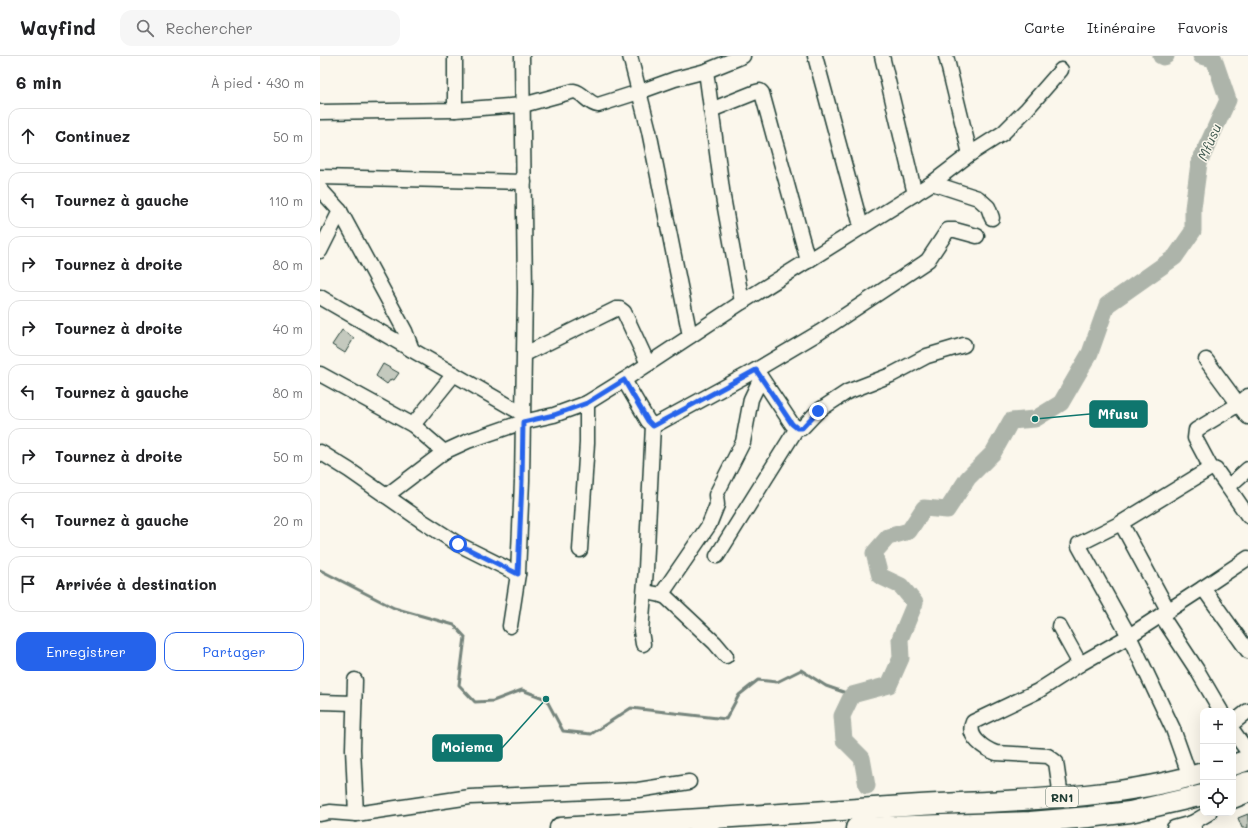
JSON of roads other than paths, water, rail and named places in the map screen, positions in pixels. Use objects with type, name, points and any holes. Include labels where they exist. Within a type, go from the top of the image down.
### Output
[{"type":"highway","points":[[1236,764],[1248,760]]},
{"type":"highway","name":"RN1","points":[[560,828],[1061,797],[1128,790],[1197,775]]},
{"type":"highway","points":[[1236,786],[1248,782]]},
{"type":"highway","name":"RN1","points":[[859,828],[1030,822],[1074,818],[1130,812],[1200,796]]},
{"type":"street","points":[[455,56],[455,110]]},
{"type":"street","points":[[510,626],[518,574],[525,354],[522,56]]},
{"type":"street","points":[[630,56],[649,131],[690,336]]},
{"type":"street","points":[[320,112],[455,110],[523,106],[574,91],[580,93],[593,104],[598,105],[675,79],[706,71],[743,56]]},
{"type":"street","points":[[815,56],[861,226]]},
{"type":"street","points":[[882,56],[915,194]]},
{"type":"street","points":[[946,56],[970,154]]},
{"type":"street","points":[[386,496],[444,452],[523,418],[554,415],[587,403],[624,380],[742,302],[861,226],[932,183],[970,154],[1002,133],[1026,110],[1061,70]]},
{"type":"street","points":[[706,71],[723,198],[742,302]]},
{"type":"street","points":[[711,110],[756,92],[760,91],[762,93],[808,261]]},
{"type":"street","points":[[320,177],[524,182]]},
{"type":"street","points":[[932,183],[978,198],[988,207],[992,218]]},
{"type":"street","points":[[320,189],[340,212],[405,331],[412,350]]},
{"type":"street","points":[[320,251],[340,212]]},
{"type":"street","points":[[653,426],[759,374],[928,260],[948,230],[955,230],[977,236]]},
{"type":"street","points":[[320,298],[454,374],[523,418]]},
{"type":"street","points":[[525,354],[616,309],[620,309],[624,312],[648,364]]},
{"type":"street","points":[[759,374],[792,424],[797,428],[802,428],[818,411],[847,392],[891,375],[927,356],[964,345]]},
{"type":"street","points":[[1206,360],[1244,400],[1248,417]]},
{"type":"street","points":[[320,374],[413,425],[444,452]]},
{"type":"street","points":[[413,425],[454,374]]},
{"type":"street","points":[[661,595],[708,525],[717,505],[716,495],[743,442],[751,399],[759,374]]},
{"type":"street","points":[[624,380],[648,421],[653,426],[641,631],[643,644]]},
{"type":"street","points":[[1244,400],[1196,430],[1195,438],[1211,468],[1216,470],[1248,516]]},
{"type":"street","points":[[580,550],[587,443],[587,403]]},
{"type":"street","points":[[717,556],[797,428]]},
{"type":"street","points":[[320,452],[458,544],[518,574]]},
{"type":"street","points":[[1197,775],[1173,729],[1129,636],[1078,546],[1080,542],[1121,523],[1211,468]]},
{"type":"street","points":[[1228,487],[1248,470]]},
{"type":"street","points":[[1121,523],[1164,613],[1219,708]]},
{"type":"street","points":[[1061,797],[1056,765],[1053,759],[1048,756],[996,753],[989,750],[973,736],[971,728],[973,722],[1038,691],[1080,664],[1129,636],[1248,559]]},
{"type":"street","points":[[1203,588],[1248,651]]},
{"type":"street","points":[[644,593],[666,597],[715,643],[726,656]]},
{"type":"street","points":[[1059,626],[1080,664]]},
{"type":"street","points":[[355,680],[353,749],[356,814]]},
{"type":"street","points":[[320,702],[354,703]]},
{"type":"street","points":[[1236,721],[1248,711]]},
{"type":"street","points":[[1236,735],[1248,752]]},
{"type":"street","points":[[320,814],[330,812],[356,814],[470,797],[638,790],[689,782]]},
{"type":"street","points":[[1236,800],[1248,795]]},
{"type":"street","points":[[1174,828],[1193,825],[1205,816]]},
{"type":"waterway","name":"Mfusu","points":[[1161,56],[1166,56]]},
{"type":"waterway","name":"Mfusu","points":[[867,786],[862,758],[844,740],[842,716],[852,695],[889,685],[901,658],[900,639],[915,603],[901,586],[880,576],[874,553],[888,537],[909,531],[924,508],[947,510],[968,478],[993,453],[1011,421],[1035,419],[1061,403],[1090,353],[1107,305],[1175,257],[1193,231],[1193,208],[1199,163],[1228,100],[1214,59],[1201,56]]},
{"type":"waterway","points":[[320,570],[394,608],[454,625],[465,637],[459,685],[475,702],[493,701],[522,690],[546,699],[563,731],[591,734],[631,708],[726,719],[739,695],[758,680],[777,682],[801,670],[826,686],[852,695]]},
{"type":"place","name":"Mfusu","points":[[1035,419]]},
{"type":"place","name":"Moiema","points":[[546,699]]}]
